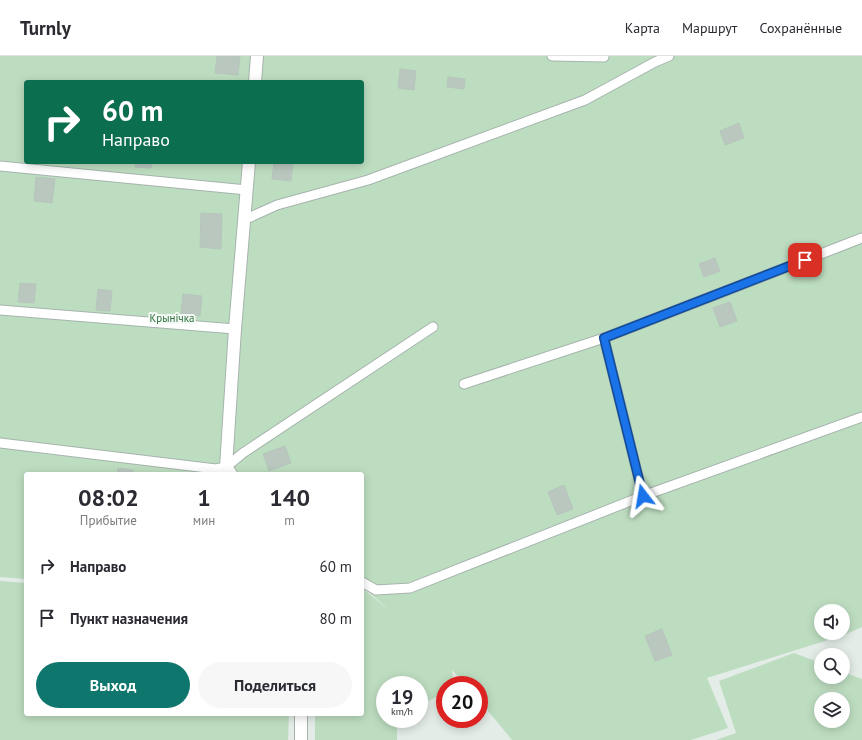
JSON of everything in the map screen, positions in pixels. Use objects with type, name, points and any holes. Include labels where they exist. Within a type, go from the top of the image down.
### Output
[{"type":"street","points":[[255,80],[257,56]]},
{"type":"street","points":[[228,470],[235,329],[246,219],[249,164]]},
{"type":"street","points":[[301,716],[301,740]]},
{"type":"lane","points":[[552,56],[604,57]]},
{"type":"lane","points":[[246,219],[277,205],[368,180],[585,100],[654,62],[669,56]]},
{"type":"lane","points":[[0,166],[247,190]]},
{"type":"lane","points":[[464,384],[604,338],[862,238]]},
{"type":"lane","points":[[0,310],[235,329]]},
{"type":"lane","points":[[0,443],[228,470],[249,449],[432,327]]},
{"type":"lane","points":[[604,338],[643,496]]},
{"type":"lane","points":[[364,583],[376,590],[410,588],[643,496],[862,417]]},
{"type":"green space","name":"Крынічка","points":[[0,56],[862,56],[862,627],[850,632],[850,604],[814,604],[814,640],[828,640],[707,678],[728,728],[691,740],[512,740],[488,711],[488,676],[458,676],[452,670],[452,676],[436,676],[436,697],[428,701],[428,676],[376,676],[376,728],[397,728],[397,740],[315,740],[315,716],[364,716],[364,590],[391,612],[364,588],[364,472],[24,472],[24,579],[0,577]]},
{"type":"green space","points":[[0,581],[24,583],[24,716],[289,716],[288,740],[0,740]]},
{"type":"green space","points":[[794,653],[814,660],[814,684],[850,684],[850,675],[862,679],[862,740],[716,740],[736,733],[719,681]]},
{"type":"building","points":[[217,56],[240,56],[238,75],[215,73]]},
{"type":"building","points":[[400,69],[416,71],[414,90],[398,88]]},
{"type":"building","points":[[448,77],[465,79],[464,89],[447,87]]},
{"type":"building","points":[[739,123],[744,138],[725,145],[720,131]]},
{"type":"building","points":[[136,164],[152,164],[151,168],[135,167]]},
{"type":"building","points":[[274,164],[293,164],[291,181],[272,179]]},
{"type":"building","points":[[36,177],[55,179],[52,203],[34,201]]},
{"type":"building","points":[[201,213],[222,214],[221,249],[200,247]]},
{"type":"building","points":[[715,258],[720,271],[704,277],[699,264]]},
{"type":"building","points":[[20,283],[36,284],[34,303],[18,302]]},
{"type":"building","points":[[98,289],[112,291],[110,311],[96,310]]},
{"type":"building","points":[[183,294],[202,296],[200,316],[181,314]]},
{"type":"building","points":[[730,302],[737,321],[720,327],[713,308]]},
{"type":"building","points":[[285,446],[291,463],[269,471],[263,454]]},
{"type":"building","points":[[118,468],[133,470],[133,472],[117,472]]},
{"type":"building","points":[[564,485],[573,509],[557,515],[548,492]]},
{"type":"building","points":[[662,629],[672,655],[655,661],[645,636]]},
{"type":"route","points":[[643,496],[604,338],[805,260]]}]
